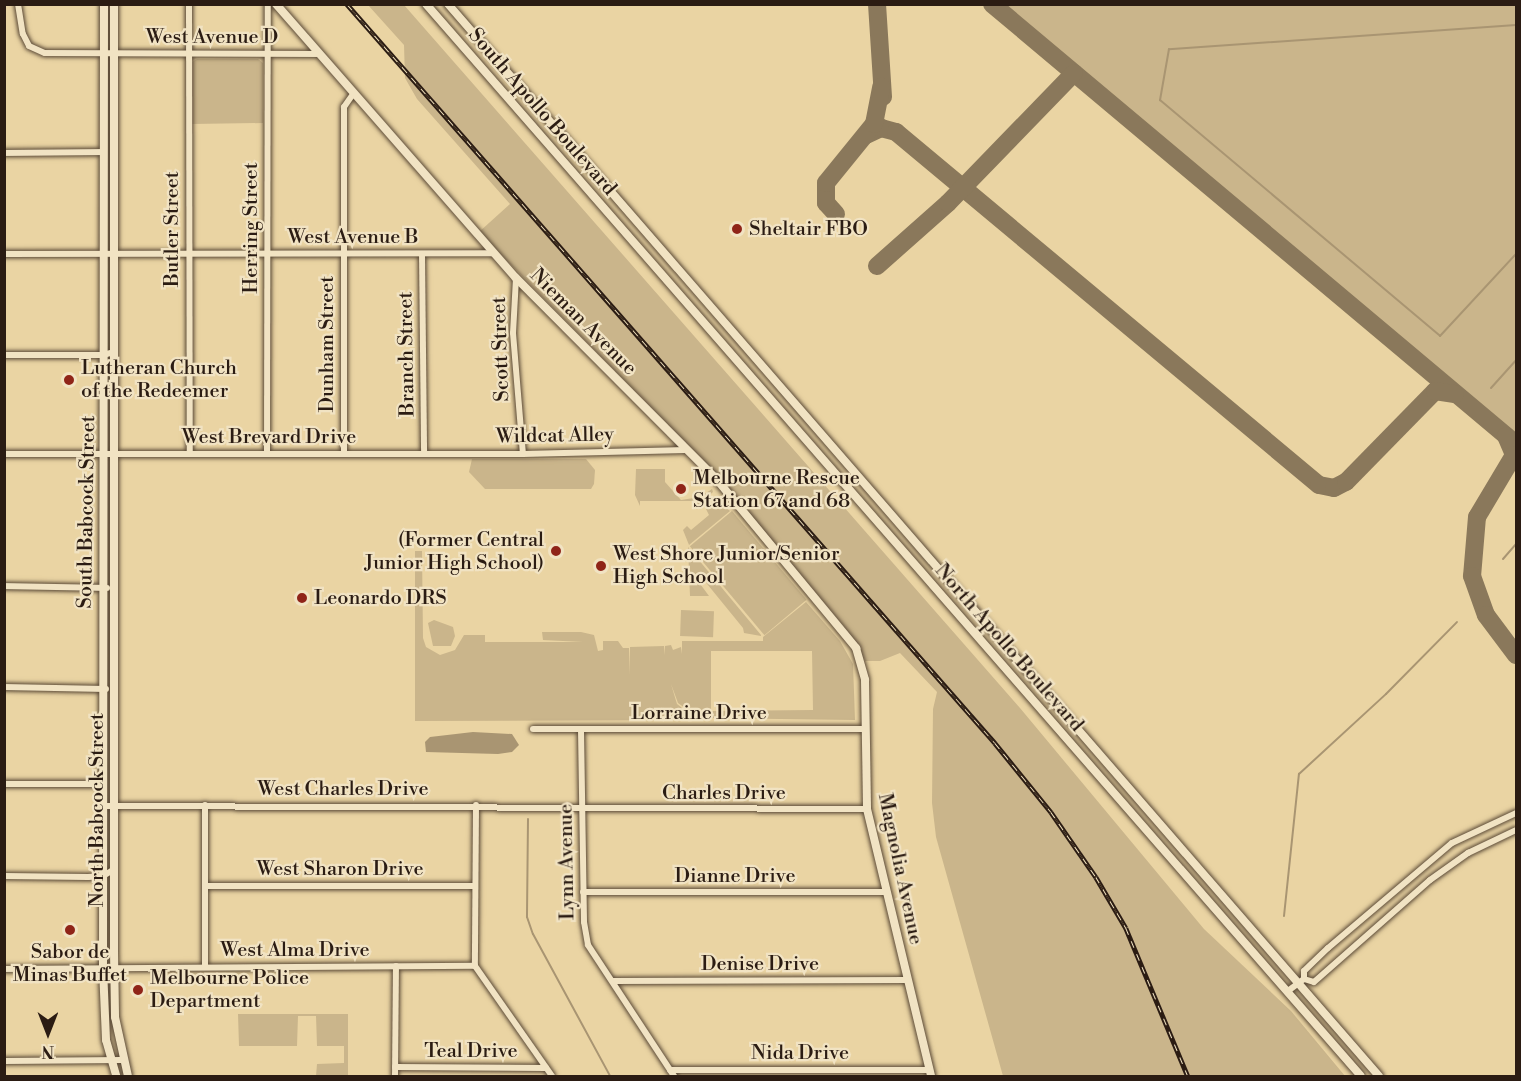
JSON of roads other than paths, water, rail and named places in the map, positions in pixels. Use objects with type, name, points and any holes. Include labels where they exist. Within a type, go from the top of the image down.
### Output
[{"type":"main road","name":"South Babcock Street","points":[[104,4],[104,911]]},
{"type":"main road","name":"South Babcock Street","points":[[114,4],[116,542]]},
{"type":"main road","name":"North Babcock Street","points":[[116,542],[113,589],[115,1017],[122,1060],[128,1077]]},
{"type":"main road","name":"North Babcock Street","points":[[104,911],[104,1023],[116,1077]]},
{"type":"street","name":"West Avenue D","points":[[18,4],[22,34],[29,46],[45,53],[319,54]]},
{"type":"street","name":"Butler Street","points":[[189,4],[190,453]]},
{"type":"street","name":"Herring Street","points":[[267,452],[266,54],[268,4]]},
{"type":"street","name":"Nieman Avenue","points":[[276,4],[493,254],[718,481],[845,633],[862,664]]},
{"type":"street","name":"South Apollo Boulevard","points":[[426,4],[633,241]]},
{"type":"street","name":"South Apollo Boulevard","points":[[448,4],[654,242]]},
{"type":"street","name":"Dunham Street","points":[[344,453],[345,107],[353,94]]},
{"type":"street","points":[[4,153],[104,152]]},
{"type":"street","name":"North Apollo Boulevard","points":[[633,241],[1361,1077]]},
{"type":"street","name":"North Apollo Boulevard","points":[[654,242],[1379,1077]]},
{"type":"street","name":"West Avenue B","points":[[4,254],[493,254]]},
{"type":"street","name":"Branch Street","points":[[422,254],[424,454]]},
{"type":"street","name":"Scott Street","points":[[516,278],[513,333],[523,454]]},
{"type":"street","points":[[4,355],[103,356],[114,352]]},
{"type":"street","name":"Wildcat Alley","points":[[424,454],[686,450]]},
{"type":"street","name":"West Brevard Drive","points":[[4,454],[267,452],[424,454]]},
{"type":"street","points":[[4,586],[113,589]]},
{"type":"street","name":"Magnolia Avenue","points":[[862,664],[867,809],[930,1073]]},
{"type":"street","points":[[4,687],[113,689]]},
{"type":"street","name":"Lorraine Drive","points":[[533,729],[865,729]]},
{"type":"street","name":"Lynn Avenue","points":[[581,730],[583,892],[588,945],[674,1077]]},
{"type":"street","points":[[4,784],[103,784]]},
{"type":"street","points":[[205,805],[206,967]]},
{"type":"street","points":[[476,805],[475,966],[552,1077]]},
{"type":"street","name":"West Charles Drive","points":[[103,806],[476,805],[582,810]]},
{"type":"street","name":"Charles Drive","points":[[582,810],[867,809]]},
{"type":"street","points":[[1304,979],[1304,970],[1452,843],[1516,813]]},
{"type":"street","points":[[1287,992],[1304,979],[1314,982],[1430,880],[1468,853],[1516,830]]},
{"type":"street","points":[[4,876],[104,876],[113,870]]},
{"type":"street","name":"West Sharon Drive","points":[[206,886],[474,886]]},
{"type":"street","name":"Dianne Drive","points":[[583,892],[886,892]]},
{"type":"street","points":[[1362,918],[1373,930]]},
{"type":"street","points":[[395,1077],[396,966]]},
{"type":"street","name":"West Alma Drive","points":[[4,969],[475,966]]},
{"type":"street","name":"Denise Drive","points":[[613,981],[907,980]]},
{"type":"street","points":[[4,1061],[111,1062],[122,1060]]},
{"type":"street","name":"Teal Drive","points":[[395,1067],[546,1068]]},
{"type":"street","name":"Nida Drive","points":[[670,1070],[930,1073]]},
{"type":"waterway","points":[[1516,25],[1169,49],[1160,100],[1440,336],[1516,254]]},
{"type":"waterway","points":[[1491,388],[1516,360]]},
{"type":"waterway","points":[[1503,559],[1516,544]]},
{"type":"waterway","points":[[1284,916],[1299,774],[1386,694],[1457,622]]},
{"type":"waterway","points":[[528,819],[527,917],[533,934],[610,1076]]},
{"type":"railway","points":[[347,4],[995,743],[1051,812],[1096,877],[1126,928],[1188,1076]]},
{"type":"place","name":"Sheltair FBO","points":[[737,229]]},
{"type":"place","name":"Lutheran Church of the Redeemer","points":[[69,380]]},
{"type":"place","name":"Melbourne Rescue Station 67 and 68","points":[[681,489]]},
{"type":"place","name":"(Former Central Junior High School)","points":[[556,551]]},
{"type":"place","name":"West Shore Junior/Senior High School","points":[[601,566]]},
{"type":"place","name":"Leonardo DRS","points":[[302,598]]},
{"type":"place","name":"Sabor de Minas Buffet","points":[[70,930]]},
{"type":"place","name":"Melbourne Police Department","points":[[138,990]]}]
